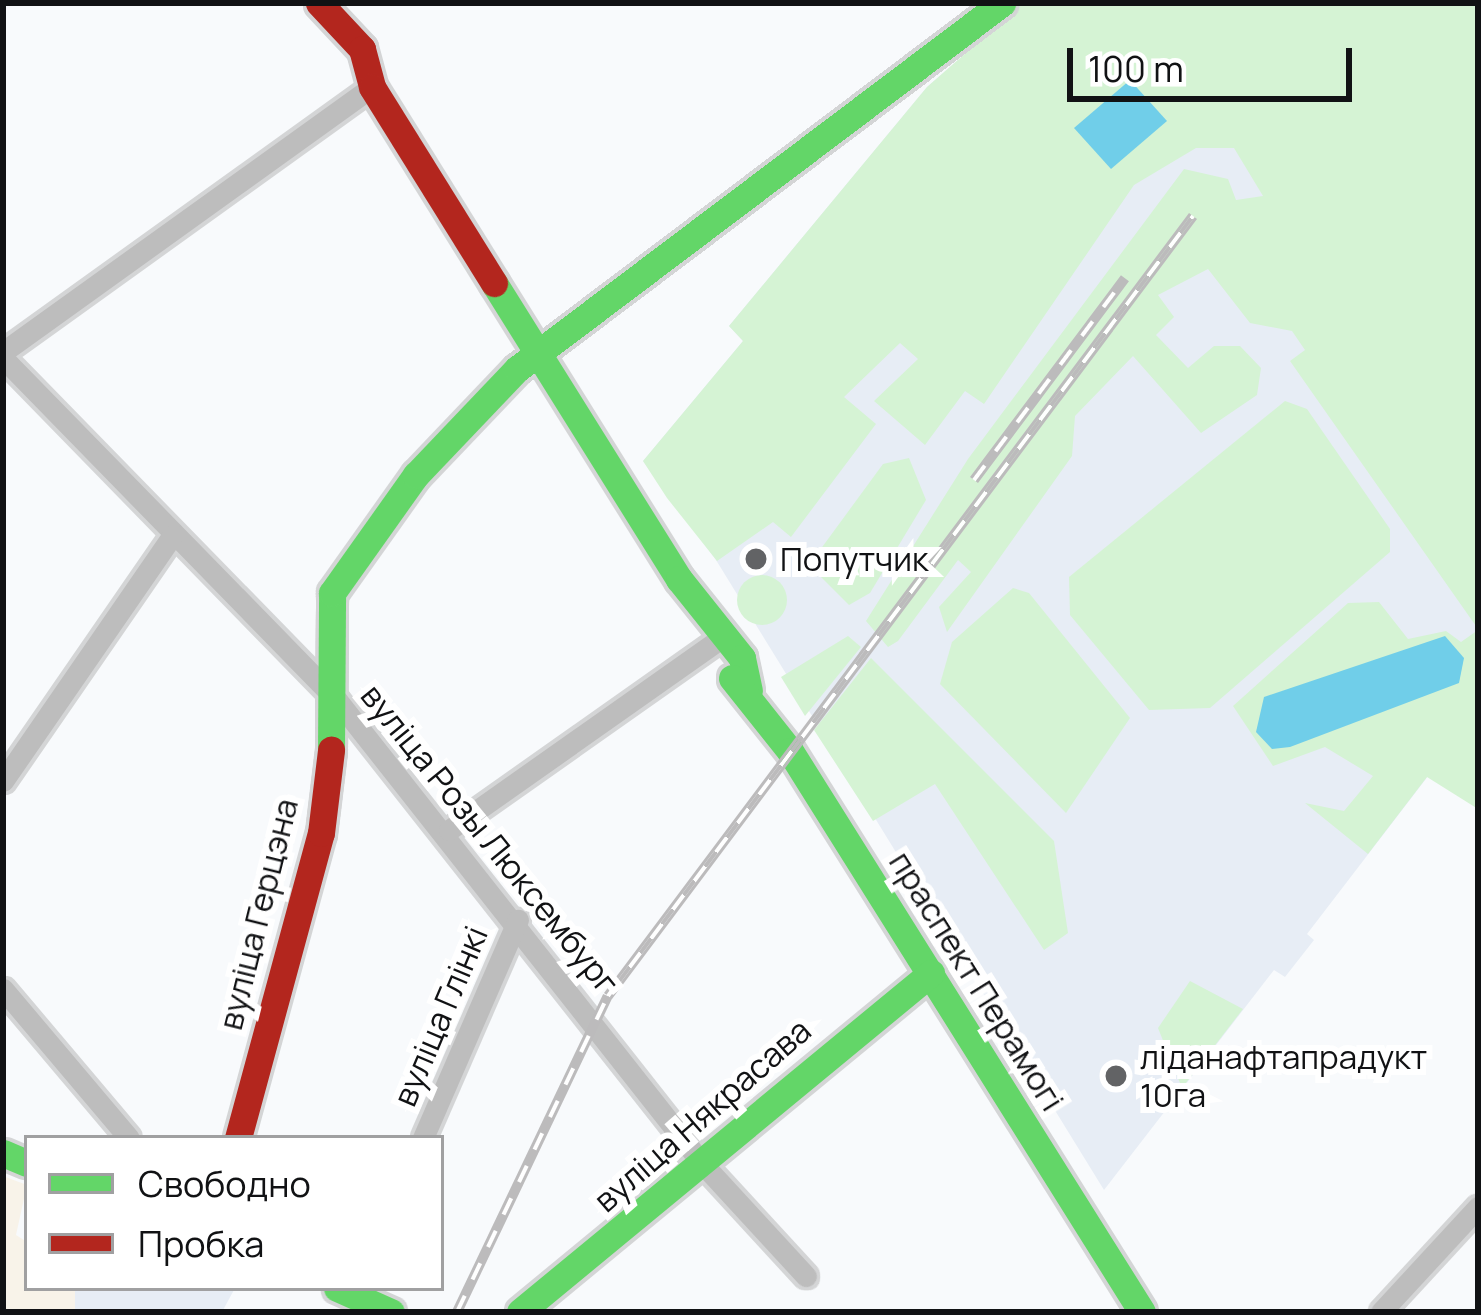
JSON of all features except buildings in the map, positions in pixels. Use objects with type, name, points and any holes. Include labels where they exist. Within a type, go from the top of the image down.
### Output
[{"type":"main road","name":"вуліца Герцэна","points":[[239,1135],[321,833],[337,700],[324,636],[332,592],[416,475],[538,353],[1001,3]]},
{"type":"main road","name":"праспект Перамогі","points":[[330,7],[362,50],[372,87],[718,640],[742,658],[748,690],[1142,1312]]},
{"type":"main road","name":"вуліца Някрасава","points":[[520,1312],[931,973]]},
{"type":"main road","points":[[352,1291],[391,1312]]},
{"type":"street","points":[[3,355],[372,87]]},
{"type":"street","name":"вуліца Розы Люксембург","points":[[3,355],[337,700],[449,830],[701,1162],[806,1276]]},
{"type":"street","points":[[3,781],[173,535]]},
{"type":"street","points":[[449,830],[718,640]]},
{"type":"street","name":"вуліца Глінкі","points":[[424,1135],[518,920]]},
{"type":"street","points":[[3,989],[125,1135]]},
{"type":"street","points":[[1381,1312],[1478,1207]]},
{"type":"shaded area","points":[[1023,3],[1170,37],[1368,374],[1366,446],[1478,629],[1478,711],[1307,934],[1314,940],[1285,977],[1274,970],[1104,1190],[716,560],[643,461],[743,341],[729,326],[927,87]]},
{"type":"shaded area","points":[[3,1176],[24,1184],[16,1235],[24,1240],[24,1291],[75,1291],[75,1312],[3,1312]]},
{"type":"shaded area","points":[[75,1291],[233,1291],[222,1312],[75,1312]]},
{"type":"green space","points":[[1023,3],[1478,3],[1478,629],[1290,361],[1305,350],[1292,331],[1250,323],[1208,269],[1158,295],[1174,317],[1156,335],[1188,368],[1214,346],[1240,346],[1261,368],[1257,395],[1201,433],[1133,356],[1075,416],[1072,456],[947,632],[939,607],[971,572],[958,560],[898,641],[888,647],[866,621],[968,459],[1184,169],[1228,179],[1236,200],[1263,196],[1234,148],[1196,148],[1134,185],[984,404],[965,391],[925,445],[874,401],[918,359],[900,343],[844,397],[876,424],[791,537],[773,522],[717,561],[667,498],[643,461],[743,341],[729,326],[927,87]]},
{"type":"green space","points":[[1285,401],[1307,409],[1390,529],[1390,552],[1210,708],[1149,710],[1070,615],[1069,577]]},
{"type":"green space","points":[[909,458],[926,500],[870,593],[849,605],[809,565],[883,464]]},
{"type":"green space","points":[[762,575],[780,582],[787,600],[780,618],[762,625],[744,618],[737,600],[744,582]]},
{"type":"green space","points":[[1013,588],[1029,593],[1130,718],[1066,813],[940,684],[952,642]]},
{"type":"green space","points":[[1379,602],[1408,639],[1446,631],[1461,642],[1478,630],[1478,809],[1427,777],[1368,854],[1305,803],[1344,811],[1373,776],[1325,747],[1273,766],[1233,706],[1348,603]]},
{"type":"green space","points":[[848,636],[861,647],[805,716],[781,677]]},
{"type":"green space","points":[[871,658],[1054,841],[1068,933],[1044,950],[935,784],[873,821],[814,730]]},
{"type":"green space","points":[[1190,981],[1243,1009],[1182,1088],[1158,1028]]},
{"type":"water","points":[[1130,80],[1167,121],[1111,169],[1074,128]]},
{"type":"water","points":[[1445,636],[1464,658],[1459,683],[1290,747],[1272,749],[1256,732],[1264,697]]},
{"type":"railway","points":[[457,1312],[608,996],[1193,216]]},
{"type":"railway","points":[[974,480],[1125,278]]},
{"type":"traffic: fast","points":[[331,750],[332,593],[416,475],[517,369],[1002,3]]},
{"type":"traffic: fast","points":[[494,283],[679,579],[742,658],[749,690]]},
{"type":"traffic: fast","points":[[732,678],[790,751],[1142,1312]]},
{"type":"traffic: fast","points":[[520,1312],[931,973]]},
{"type":"traffic: fast","points":[[3,1153],[24,1162]]},
{"type":"traffic: fast","points":[[344,1291],[391,1312]]},
{"type":"traffic: jam","points":[[319,3],[362,49],[372,87],[494,283]]},
{"type":"traffic: jam","points":[[239,1135],[321,833],[331,750]]},
{"type":"place","name":"Попутчик","points":[[756,559]]},
{"type":"place","name":"ліданафтапрадукт 10га","points":[[1116,1076]]}]
